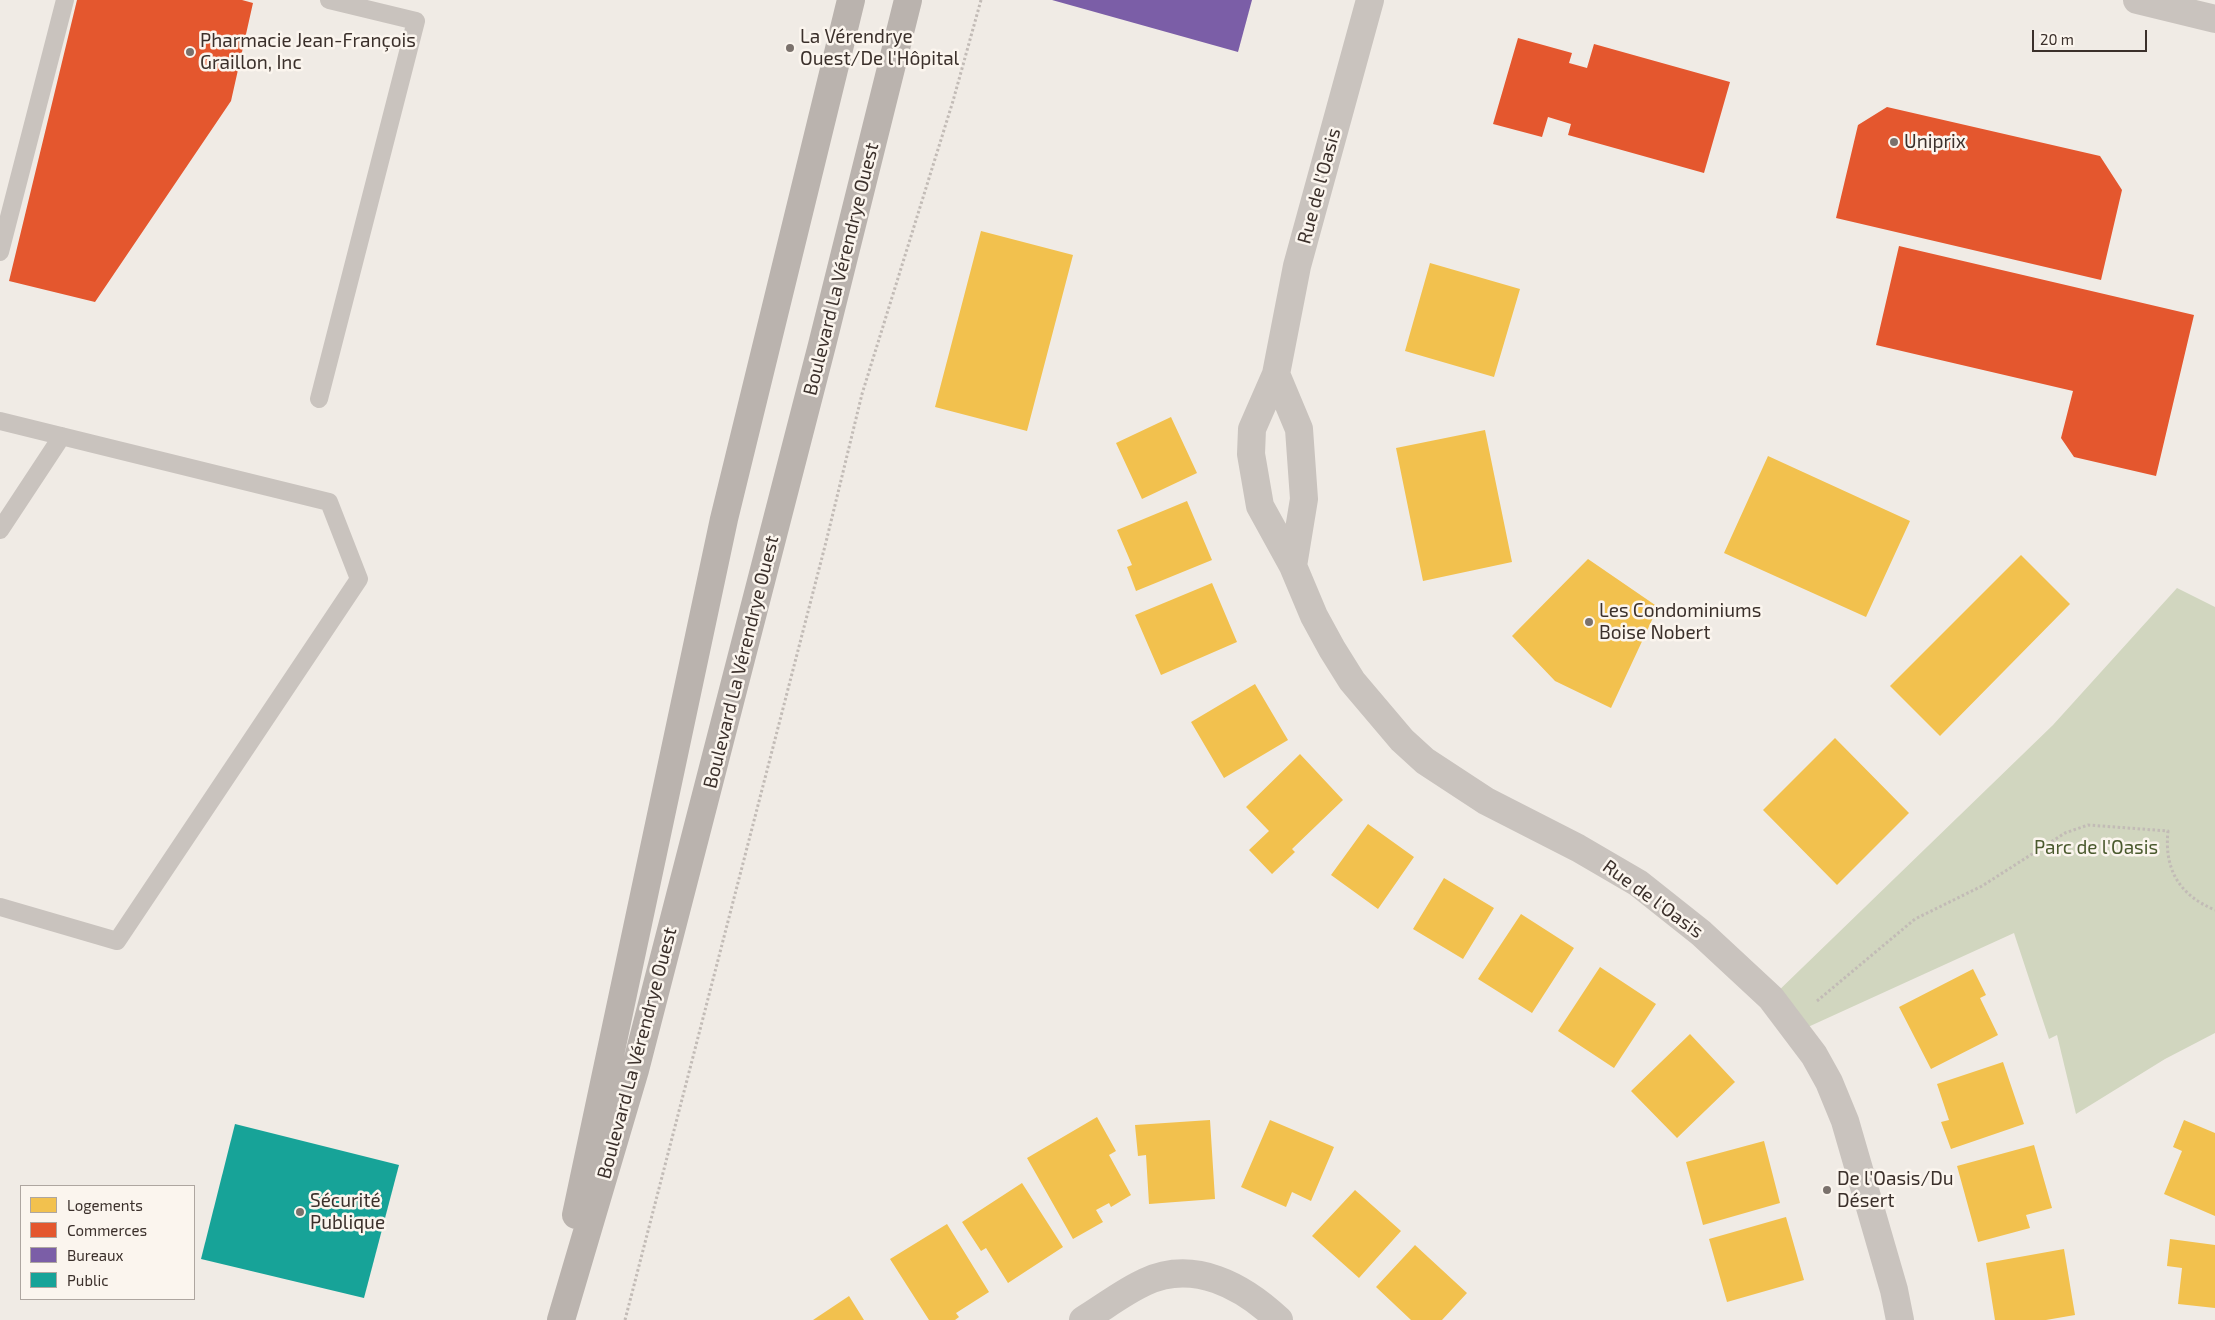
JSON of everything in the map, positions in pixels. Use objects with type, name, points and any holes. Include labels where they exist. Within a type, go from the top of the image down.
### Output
[{"type":"main road","name":"Boulevard La Vérendrye Ouest","points":[[554,1320],[603,1079],[724,519],[851,0]]},
{"type":"main road","name":"Boulevard La Vérendrye Ouest","points":[[561,1320],[635,1070],[822,345],[908,0]]},
{"type":"street","name":"Rue de l'Oasis","points":[[1370,0],[1297,266],[1276,374],[1252,429],[1251,454],[1260,506],[1293,566],[1314,616],[1352,681],[1383,718],[1419,756],[1486,801],[1611,866],[1664,902],[1737,964],[1771,998],[1814,1055],[1829,1082],[1845,1122],[1894,1290],[1900,1320]]},
{"type":"street","points":[[2137,0],[2215,19]]},
{"type":"street","points":[[1276,374],[1298,429],[1304,499],[1293,566]]},
{"type":"street","points":[[1083,1320],[1145,1282],[1172,1274],[1194,1273],[1214,1278],[1238,1288],[1264,1306],[1279,1320]]},
{"type":"lane","points":[[0,252],[65,0]]},
{"type":"lane","points":[[319,399],[416,21],[329,0]]},
{"type":"lane","points":[[0,421],[329,502],[359,579],[117,940],[0,907]]},
{"type":"lane","points":[[0,530],[62,436]]},
{"type":"path","points":[[625,1320],[824,552],[862,394],[948,120],[981,0]]},
{"type":"path","points":[[1790,1023],[1915,919],[1982,886],[2065,833],[2088,825],[2168,831],[2169,863],[2175,878],[2202,904],[2215,910]]},
{"type":"green space","name":"Parc de l'Oasis","points":[[2177,588],[2215,607],[2215,1033],[2165,1059],[2076,1114],[2057,1035],[2049,1039],[2014,933],[1797,1032],[1771,998],[2053,725]]},
{"type":"building: Logements","points":[[981,231],[1073,255],[1027,431],[935,407]]},
{"type":"building: Logements","points":[[1430,263],[1520,289],[1494,377],[1405,351]]},
{"type":"building: Logements","points":[[1171,417],[1197,473],[1142,499],[1116,443]]},
{"type":"building: Logements","points":[[1485,430],[1512,562],[1423,581],[1396,448]]},
{"type":"building: Logements","points":[[1768,456],[1910,521],[1866,617],[1724,553]]},
{"type":"building: Logements","points":[[1187,501],[1212,560],[1136,591],[1127,567],[1132,565],[1117,530]]},
{"type":"building: Logements","points":[[2021,555],[2070,604],[1940,736],[1890,686]]},
{"type":"building: Logements","name":"Les Condominiums Boise Nobert","points":[[1588,559],[1658,607],[1611,708],[1555,681],[1512,636]]},
{"type":"building: Logements","points":[[1212,583],[1237,642],[1161,675],[1135,615]]},
{"type":"building: Logements","points":[[1255,684],[1288,740],[1224,778],[1191,722]]},
{"type":"building: Logements","points":[[1835,738],[1909,813],[1837,885],[1763,810]]},
{"type":"building: Logements","points":[[1300,754],[1343,800],[1292,849],[1295,852],[1272,874],[1249,850],[1269,831],[1246,807]]},
{"type":"building: Logements","points":[[1368,824],[1414,857],[1378,909],[1331,875]]},
{"type":"building: Logements","points":[[1444,878],[1494,908],[1463,959],[1413,929]]},
{"type":"building: Logements","points":[[1521,914],[1574,948],[1532,1013],[1478,979]]},
{"type":"building: Logements","points":[[1600,967],[1656,1004],[1614,1068],[1558,1031]]},
{"type":"building: Logements","points":[[1973,969],[1986,995],[1980,998],[1998,1035],[1931,1069],[1899,1007]]},
{"type":"building: Logements","points":[[1690,1034],[1735,1082],[1677,1138],[1631,1091]]},
{"type":"building: Logements","points":[[2003,1062],[2024,1124],[1951,1149],[1941,1122],[1949,1120],[1937,1084]]},
{"type":"building: Logements","points":[[1097,1117],[1116,1151],[1109,1155],[1131,1195],[1111,1207],[1109,1203],[1096,1210],[1103,1222],[1073,1239],[1027,1158]]},
{"type":"building: Logements","points":[[1210,1120],[1215,1199],[1149,1204],[1146,1155],[1138,1156],[1135,1125]]},
{"type":"building: Logements","points":[[1270,1120],[1334,1147],[1311,1201],[1292,1192],[1286,1207],[1241,1187]]},
{"type":"building: Logements","points":[[2184,1120],[2215,1133],[2215,1216],[2164,1194],[2182,1151],[2173,1147]]},
{"type":"building: Logements","points":[[1764,1141],[1780,1203],[1703,1225],[1686,1162]]},
{"type":"building: Logements","points":[[2034,1145],[2052,1208],[2026,1215],[2030,1228],[1978,1242],[1957,1166]]},
{"type":"building: Logements","points":[[1022,1183],[1063,1247],[1008,1283],[986,1248],[981,1251],[962,1222]]},
{"type":"building: Logements","points":[[1355,1190],[1401,1231],[1359,1278],[1312,1236]]},
{"type":"building: Logements","points":[[1786,1217],[1804,1280],[1727,1302],[1709,1239]]},
{"type":"building: Logements","points":[[947,1224],[989,1292],[956,1313],[959,1317],[955,1320],[929,1320],[890,1259]]},
{"type":"building: Logements","points":[[2170,1239],[2215,1245],[2215,1308],[2178,1304],[2182,1268],[2167,1266]]},
{"type":"building: Logements","points":[[1415,1245],[1467,1293],[1442,1320],[1411,1320],[1376,1287]]},
{"type":"building: Logements","points":[[2064,1249],[2075,1315],[2046,1320],[1995,1320],[1986,1263]]},
{"type":"building: Logements","points":[[849,1296],[864,1320],[813,1320]]},
{"type":"building: Commerces","points":[[77,0],[242,0],[253,3],[231,101],[95,302],[9,281]]},
{"type":"building: Commerces","points":[[1518,38],[1572,53],[1569,63],[1587,68],[1594,44],[1730,82],[1704,173],[1568,135],[1571,124],[1548,117],[1542,137],[1493,124]]},
{"type":"building: Commerces","points":[[1887,107],[2100,156],[2122,190],[2101,280],[1836,218],[1858,125]]},
{"type":"building: Commerces","points":[[1899,246],[2194,315],[2156,476],[2074,457],[2061,438],[2073,391],[1876,345]]},
{"type":"building: Bureaux","points":[[1052,0],[1252,0],[1238,52]]},
{"type":"building: Public","name":"Sécurité Publique","points":[[235,1124],[399,1165],[364,1298],[201,1259]]},
{"type":"place","name":"La Vérendrye Ouest/De l'Hôpital","points":[[790,48]]},
{"type":"place","name":"Pharmacie Jean-François Graillon, Inc","points":[[190,52]]},
{"type":"place","name":"Uniprix","points":[[1894,142]]},
{"type":"place","name":"Les Condominiums Boise Nobert","points":[[1589,622]]},
{"type":"place","name":"De l'Oasis/Du Désert","points":[[1827,1190]]},
{"type":"place","name":"Sécurité Publique","points":[[300,1212]]}]
